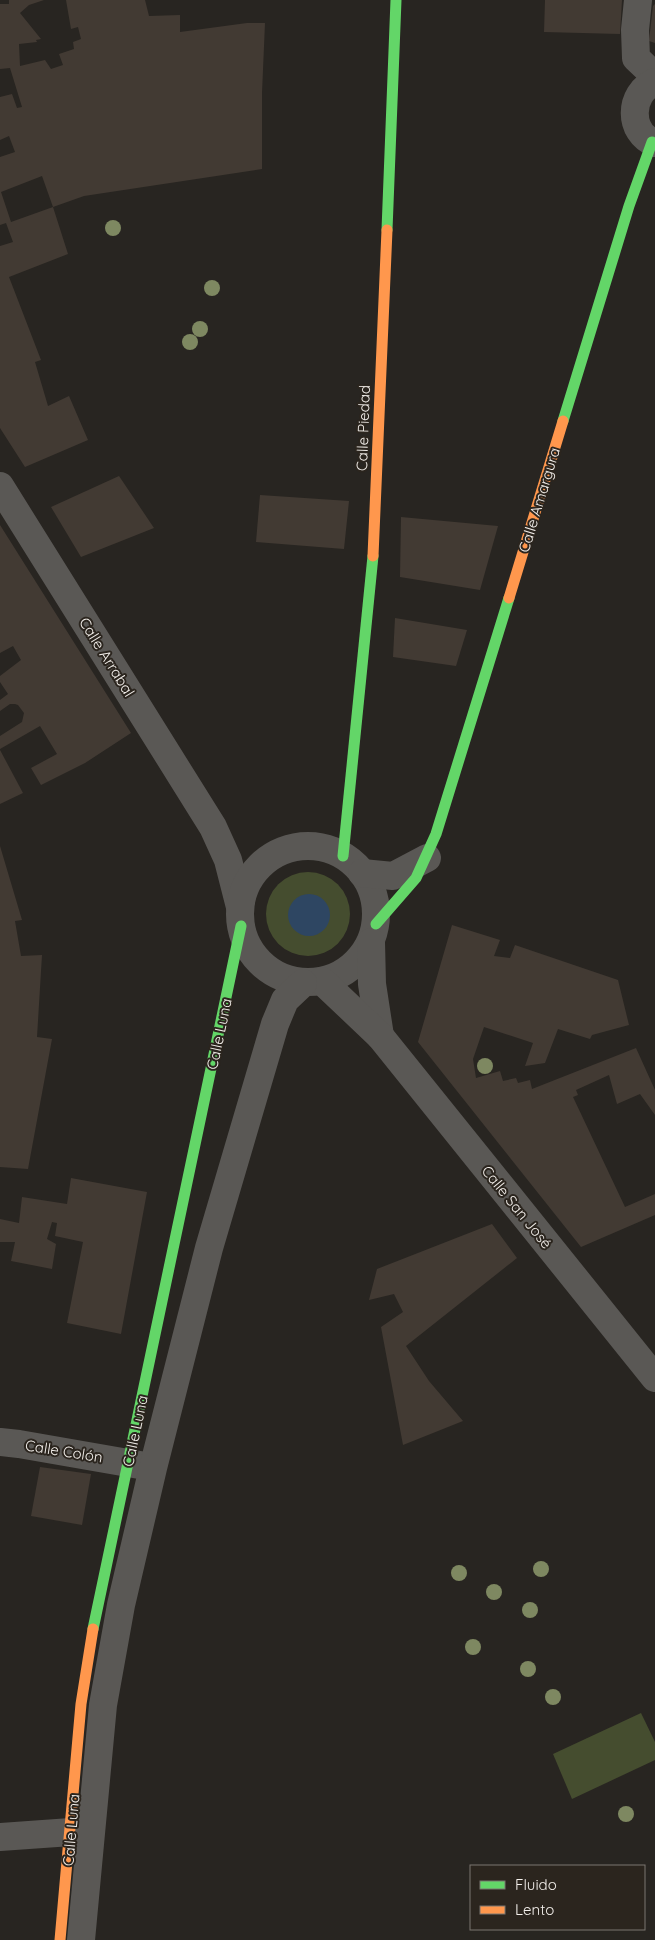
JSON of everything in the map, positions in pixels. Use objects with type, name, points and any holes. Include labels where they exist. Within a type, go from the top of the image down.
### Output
[{"type":"street","name":"Calle Piedad","points":[[353,864],[373,568],[396,0]]},
{"type":"street","points":[[638,0],[635,30],[636,58],[655,76]]},
{"type":"street","points":[[654,143],[638,128],[634,118],[638,98],[644,89],[655,82]]},
{"type":"street","name":"Calle Amargura","points":[[373,933],[416,878],[427,858],[450,793],[629,206],[654,143]]},
{"type":"street","name":"Calle Arrabal","points":[[0,486],[213,828],[230,867],[241,916]]},
{"type":"street","name":"Calle Arrabal","points":[[213,828],[241,852],[267,860]]},
{"type":"street","points":[[373,933],[359,960],[343,974],[313,982],[275,974],[252,954],[241,916],[245,889],[254,873],[267,860],[284,850],[304,846],[324,848],[353,864],[392,876],[427,858]]},
{"type":"street","points":[[353,864],[371,889],[376,906],[373,933],[372,984],[380,1036]]},
{"type":"street","name":"Calle Luna","points":[[60,1940],[103,1705],[141,1465],[241,916]]},
{"type":"street","name":"Calle Luna","points":[[141,1465],[209,1248],[275,1024],[286,1000],[313,982]]},
{"type":"street","name":"Calle San José","points":[[313,982],[380,1036],[655,1378]]},
{"type":"street","name":"Calle Colón","points":[[0,1442],[141,1465]]},
{"type":"street","points":[[0,1837],[80,1833]]},
{"type":"street","name":"Calle Luna","points":[[80,1833],[80,1940]]},
{"type":"green space","points":[[300,872],[316,872],[332,879],[343,890],[350,906],[347,930],[338,944],[332,949],[316,956],[300,956],[284,949],[273,938],[266,922],[266,906],[273,890],[284,879]]},
{"type":"green space","points":[[641,1713],[655,1742],[655,1760],[572,1799],[553,1754]]},
{"type":"water","points":[[309,894],[324,900],[330,915],[324,930],[309,936],[294,930],[288,915],[294,900]]},
{"type":"building","points":[[9,0],[44,0],[29,5],[20,13],[41,39],[36,40],[37,42],[19,44],[20,66],[45,60],[51,69],[63,65],[59,54],[74,49],[73,42],[81,39],[78,27],[71,29],[66,0],[145,0],[149,16],[180,15],[180,32],[247,23],[265,23],[262,93],[262,169],[84,196],[53,207],[68,254],[9,277],[41,360],[35,362],[48,406],[69,396],[88,440],[25,467],[0,428],[0,246],[13,242],[6,223],[0,225],[0,157],[15,152],[9,136],[0,140],[0,97],[12,94],[17,108],[22,107],[10,68],[0,69],[0,4],[9,4]],"holes":[[[42,176],[53,207],[11,222],[1,192]]]},
{"type":"building","points":[[545,0],[622,0],[620,34],[544,32]]},
{"type":"building","points":[[655,4],[655,43],[649,41],[653,6]]},
{"type":"building","points":[[119,476],[154,528],[81,557],[51,507]]},
{"type":"building","points":[[260,495],[349,501],[344,549],[256,542]]},
{"type":"building","points":[[401,517],[498,526],[480,590],[400,577]]},
{"type":"building","points":[[0,525],[131,733],[85,763],[41,785],[31,768],[57,754],[40,726],[0,749],[0,736],[22,722],[24,713],[15,704],[10,704],[0,711],[0,700],[8,694],[0,682],[0,676],[21,660],[13,646],[0,653]]},
{"type":"building","points":[[395,618],[467,630],[456,666],[393,657]]},
{"type":"building","points":[[0,750],[23,793],[0,804]]},
{"type":"building","points":[[0,846],[22,920],[15,921],[21,956],[42,955],[37,1037],[52,1039],[28,1169],[0,1167]]},
{"type":"building","points":[[452,925],[500,940],[494,956],[510,958],[515,945],[618,980],[629,1025],[592,1035],[590,1039],[558,1029],[545,1063],[525,1066],[533,1043],[484,1027],[473,1059],[476,1078],[500,1071],[503,1081],[516,1078],[518,1083],[530,1080],[532,1089],[636,1048],[655,1090],[655,1115],[640,1094],[617,1104],[609,1075],[576,1090],[578,1095],[573,1097],[625,1207],[655,1194],[655,1215],[581,1247],[418,1042]]},
{"type":"building","points":[[71,1178],[147,1192],[121,1334],[67,1323],[83,1242],[55,1236],[57,1223],[52,1222],[47,1239],[56,1244],[52,1269],[11,1261],[15,1242],[0,1242],[0,1219],[19,1223],[22,1197],[67,1204]]},
{"type":"building","points":[[492,1224],[517,1258],[406,1346],[429,1381],[463,1421],[403,1445],[381,1327],[403,1312],[394,1294],[369,1300],[377,1269]]},
{"type":"building","points":[[40,1467],[91,1474],[82,1525],[31,1516]]},
{"type":"traffic: fast","points":[[387,230],[396,0]]},
{"type":"traffic: fast","points":[[563,421],[629,206],[652,142]]},
{"type":"traffic: fast","points":[[343,856],[373,556]]},
{"type":"traffic: fast","points":[[376,924],[416,878],[436,834],[509,598]]},
{"type":"traffic: fast","points":[[93,1629],[241,926]]},
{"type":"traffic: slow","points":[[373,556],[387,230]]},
{"type":"traffic: slow","points":[[509,598],[563,421]]},
{"type":"traffic: slow","points":[[60,1940],[81,1704],[93,1629]]}]
